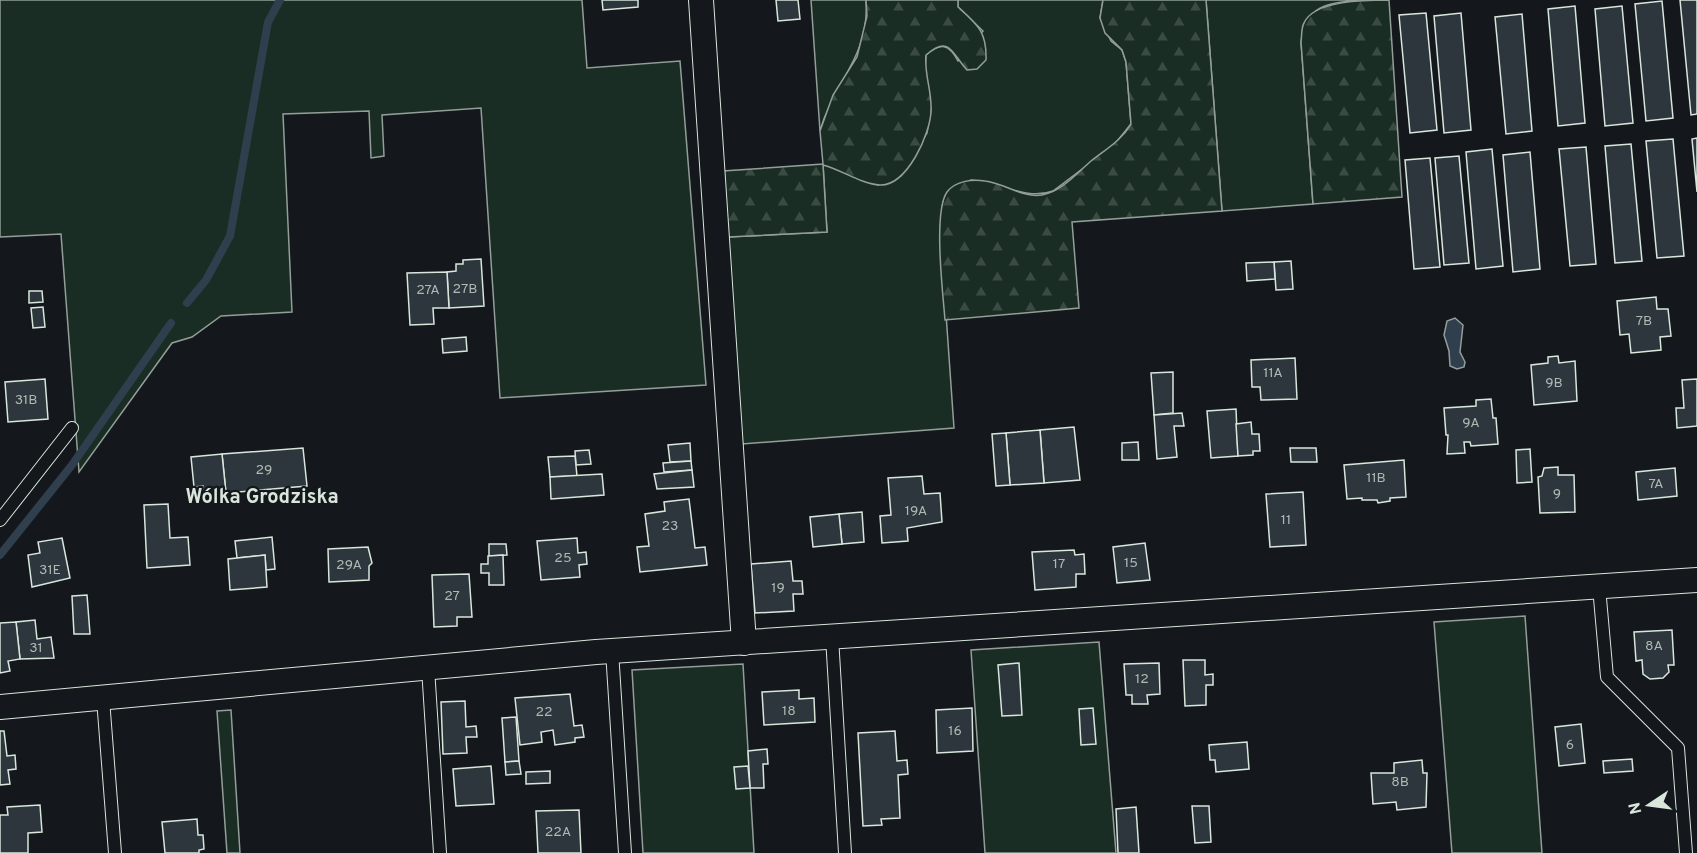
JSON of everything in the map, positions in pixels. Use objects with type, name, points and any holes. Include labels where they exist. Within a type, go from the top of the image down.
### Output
[{"type":"street","points":[[701,0],[744,643]]},
{"type":"street","points":[[0,707],[612,651],[1697,580]]},
{"type":"lane","points":[[0,520],[72,428]]},
{"type":"lane","points":[[1599,587],[1607,677],[1678,748],[1686,853]]},
{"type":"lane","points":[[832,637],[845,853]]},
{"type":"lane","points":[[612,651],[625,853]]},
{"type":"lane","points":[[428,668],[440,853]]},
{"type":"lane","points":[[103,699],[115,853]]},
{"type":"green space","points":[[0,0],[582,0],[587,68],[680,61],[706,385],[500,398],[481,108],[382,115],[384,156],[371,158],[369,111],[283,114],[292,312],[221,316],[192,337],[172,343],[79,472],[61,234],[0,237]]},
{"type":"green space","points":[[811,0],[866,0],[866,20],[857,53],[826,113],[820,131]]},
{"type":"green space","points":[[866,0],[958,0],[958,7],[976,24],[983,36],[986,60],[977,69],[967,70],[946,46],[940,46],[926,55],[931,103],[927,132],[908,168],[890,183],[873,184],[823,165],[827,232],[728,237],[723,171],[823,164],[820,131],[833,95],[857,57],[867,16]]},
{"type":"green space","points":[[958,0],[1103,0],[1100,18],[1111,41],[1122,50],[1126,62],[1131,124],[1114,145],[1053,191],[1033,194],[971,180],[943,202],[940,228],[954,428],[742,444],[728,237],[827,232],[823,164],[878,185],[901,176],[927,133],[931,110],[925,70],[926,55],[936,48],[944,47],[951,51],[958,61],[983,31],[958,7]]},
{"type":"green space","points":[[1103,0],[1206,0],[1222,211],[1072,222],[1079,308],[945,320],[940,217],[943,202],[950,188],[964,182],[980,180],[1027,194],[1049,193],[1068,181],[1113,144],[1131,124],[1126,62],[1122,50],[1105,33],[1100,18]]},
{"type":"green space","points":[[1206,0],[1363,0],[1339,2],[1321,8],[1308,20],[1304,29],[1301,42],[1313,204],[1222,211]]},
{"type":"green space","points":[[1389,0],[1402,197],[1313,204],[1301,42],[1303,25],[1310,15],[1329,6],[1355,1]]},
{"type":"green space","points":[[1525,616],[1542,853],[1452,853],[1434,622]]},
{"type":"green space","points":[[1099,642],[1116,853],[985,853],[971,650]]},
{"type":"green space","points":[[743,664],[754,853],[643,853],[632,670]]},
{"type":"green space","points":[[231,710],[240,853],[227,853],[217,711]]},
{"type":"water","points":[[1455,318],[1463,325],[1460,352],[1465,362],[1464,367],[1457,369],[1450,366],[1449,351],[1444,335],[1447,321]]},
{"type":"building","points":[[602,0],[638,0],[638,7],[603,10]]},
{"type":"building","points":[[776,0],[798,0],[800,19],[778,21]]},
{"type":"building","points":[[1680,0],[1697,0],[1697,114],[1691,115]]},
{"type":"building","points":[[1662,1],[1673,118],[1646,121],[1635,4]]},
{"type":"building","points":[[1575,6],[1585,123],[1558,126],[1548,9]]},
{"type":"building","points":[[1622,6],[1633,123],[1605,126],[1595,9]]},
{"type":"building","points":[[1426,13],[1437,130],[1410,133],[1399,15]]},
{"type":"building","points":[[1461,13],[1471,130],[1444,133],[1434,16]]},
{"type":"building","points":[[1522,14],[1532,131],[1506,134],[1495,17]]},
{"type":"building","points":[[1697,138],[1697,192],[1692,139]]},
{"type":"building","points":[[1673,139],[1684,256],[1657,258],[1646,141]]},
{"type":"building","points":[[1631,144],[1642,261],[1615,263],[1605,146]]},
{"type":"building","points":[[1586,147],[1596,264],[1570,266],[1559,149]]},
{"type":"building","points":[[1492,149],[1503,266],[1476,269],[1466,152]]},
{"type":"building","points":[[1530,152],[1540,269],[1513,272],[1503,155]]},
{"type":"building","points":[[1459,156],[1469,263],[1444,265],[1435,158]]},
{"type":"building","points":[[1430,158],[1440,267],[1414,269],[1405,160]]},
{"type":"building","points":[[481,259],[484,306],[449,308],[447,272],[456,271],[456,264],[463,264],[463,260]]},
{"type":"building","points":[[1291,261],[1293,289],[1276,290],[1274,262]]},
{"type":"building","points":[[1274,262],[1275,279],[1247,281],[1246,263]]},
{"type":"building","points":[[447,272],[449,308],[433,308],[434,324],[410,325],[407,273]]},
{"type":"building","points":[[29,291],[42,291],[43,302],[29,303]]},
{"type":"building","points":[[1656,297],[1657,309],[1668,309],[1671,336],[1660,337],[1661,350],[1631,353],[1629,334],[1620,335],[1617,301]]},
{"type":"building","points":[[43,307],[45,327],[33,328],[31,308]]},
{"type":"building","points":[[466,337],[467,351],[443,353],[442,339]]},
{"type":"building","points":[[1558,356],[1559,363],[1575,361],[1577,401],[1534,405],[1531,365],[1548,363],[1548,357]]},
{"type":"building","points":[[1295,358],[1297,399],[1261,400],[1260,387],[1252,387],[1251,360]]},
{"type":"building","points":[[1173,372],[1173,413],[1154,415],[1151,373]]},
{"type":"building","points":[[45,379],[48,419],[8,422],[5,382]]},
{"type":"building","points":[[1697,379],[1697,426],[1677,428],[1676,408],[1684,408],[1682,380]]},
{"type":"building","points":[[1491,399],[1493,418],[1496,418],[1498,444],[1471,446],[1470,442],[1464,442],[1465,453],[1447,454],[1448,435],[1446,435],[1444,408],[1476,406],[1476,400]]},
{"type":"building","points":[[1236,409],[1238,456],[1211,458],[1207,411]]},
{"type":"building","points":[[1182,413],[1184,426],[1174,426],[1177,457],[1157,459],[1154,415]]},
{"type":"building","points":[[1251,422],[1252,434],[1259,434],[1260,451],[1253,451],[1253,455],[1238,456],[1236,424]]},
{"type":"building","points":[[1074,427],[1080,480],[1044,483],[1040,430]]},
{"type":"building","points":[[1040,430],[1044,483],[1010,485],[1006,433]]},
{"type":"building","points":[[1006,433],[1010,485],[996,486],[992,434]]},
{"type":"building","points":[[1138,442],[1139,460],[1122,460],[1122,443]]},
{"type":"building","points":[[690,443],[691,461],[670,462],[668,445]]},
{"type":"building","points":[[303,448],[307,486],[226,493],[222,454]]},
{"type":"building","points":[[1290,448],[1316,448],[1317,462],[1291,462]]},
{"type":"building","points":[[1530,449],[1532,482],[1517,483],[1516,450]]},
{"type":"building","points":[[589,450],[591,464],[576,465],[575,451]]},
{"type":"building","points":[[222,454],[226,493],[204,495],[203,486],[194,487],[191,457]]},
{"type":"building","points":[[575,456],[577,476],[550,477],[548,457]]},
{"type":"building","points":[[1404,460],[1406,497],[1390,498],[1390,501],[1378,503],[1377,500],[1362,500],[1362,498],[1347,499],[1344,465]]},
{"type":"building","points":[[691,461],[692,470],[664,472],[663,463]]},
{"type":"building","points":[[1558,467],[1558,475],[1574,475],[1575,512],[1540,513],[1538,477],[1542,476],[1544,468]]},
{"type":"building","points":[[1675,468],[1677,496],[1638,500],[1636,472]]},
{"type":"building","points":[[692,470],[694,487],[657,489],[654,474]]},
{"type":"building","points":[[602,474],[604,495],[551,499],[550,477]]},
{"type":"building","points":[[922,476],[924,494],[940,493],[942,522],[907,528],[908,541],[882,543],[880,516],[891,515],[888,478]]},
{"type":"building","points":[[1303,492],[1306,545],[1270,547],[1266,494]]},
{"type":"building","points":[[689,499],[695,548],[705,547],[707,565],[640,572],[637,547],[649,546],[645,514],[665,511],[664,502]]},
{"type":"building","points":[[168,504],[170,538],[188,537],[190,565],[147,568],[144,505]]},
{"type":"building","points":[[862,512],[864,542],[842,544],[839,514]]},
{"type":"building","points":[[839,514],[842,544],[813,547],[810,517]]},
{"type":"building","points":[[272,537],[275,569],[266,570],[265,555],[237,558],[235,541]]},
{"type":"building","points":[[62,538],[70,578],[32,587],[28,555],[40,553],[38,542]]},
{"type":"building","points":[[577,538],[578,553],[586,552],[587,564],[579,565],[580,577],[541,580],[537,541]]},
{"type":"building","points":[[1145,543],[1150,580],[1117,583],[1113,547]]},
{"type":"building","points":[[489,544],[506,544],[507,555],[489,556]]},
{"type":"building","points":[[368,547],[372,563],[369,566],[369,580],[329,582],[328,549]]},
{"type":"building","points":[[1074,550],[1075,555],[1084,554],[1085,574],[1076,574],[1076,587],[1035,590],[1032,552]]},
{"type":"building","points":[[265,555],[267,587],[230,590],[228,559]]},
{"type":"building","points":[[503,555],[504,585],[489,585],[489,573],[481,573],[481,564],[488,564],[488,556]]},
{"type":"building","points":[[791,561],[793,581],[802,581],[803,594],[793,594],[794,611],[755,613],[751,564]]},
{"type":"building","points":[[469,574],[472,617],[457,617],[457,626],[434,627],[432,575]]},
{"type":"building","points":[[87,595],[90,634],[74,634],[72,596]]},
{"type":"building","points":[[35,620],[37,639],[51,637],[54,658],[20,659],[16,622]]},
{"type":"building","points":[[16,622],[20,659],[8,661],[10,671],[0,673],[0,623]]},
{"type":"building","points":[[1672,630],[1674,665],[1668,665],[1669,672],[1663,678],[1650,679],[1643,674],[1642,660],[1636,661],[1634,632]]},
{"type":"building","points":[[1183,660],[1205,660],[1205,675],[1213,674],[1213,685],[1206,685],[1206,705],[1185,706]]},
{"type":"building","points":[[1019,663],[1022,715],[1002,716],[998,665]]},
{"type":"building","points":[[1159,663],[1160,694],[1147,695],[1148,704],[1132,704],[1132,695],[1126,695],[1124,664]]},
{"type":"building","points":[[799,690],[799,699],[814,698],[815,722],[764,725],[762,692]]},
{"type":"building","points":[[570,694],[574,726],[582,725],[584,737],[575,738],[575,742],[555,745],[553,730],[541,732],[542,742],[520,745],[515,698]]},
{"type":"building","points":[[465,701],[466,727],[476,726],[477,737],[466,737],[467,753],[443,754],[441,702]]},
{"type":"building","points":[[972,708],[973,751],[937,753],[936,710]]},
{"type":"building","points":[[1093,708],[1096,744],[1081,745],[1079,709]]},
{"type":"building","points":[[516,717],[519,761],[505,762],[502,718]]},
{"type":"building","points":[[1581,724],[1585,763],[1559,766],[1555,727]]},
{"type":"building","points":[[0,731],[4,731],[7,756],[15,755],[16,769],[8,770],[10,784],[0,785]]},
{"type":"building","points":[[895,731],[897,761],[907,760],[908,774],[898,775],[900,818],[881,819],[882,825],[863,826],[858,733]]},
{"type":"building","points":[[1247,742],[1249,769],[1216,772],[1215,760],[1210,760],[1209,745]]},
{"type":"building","points":[[767,749],[768,764],[763,764],[764,788],[750,788],[748,751]]},
{"type":"building","points":[[1632,759],[1633,771],[1604,773],[1603,761]]},
{"type":"building","points":[[1422,760],[1423,773],[1427,773],[1426,807],[1397,810],[1396,802],[1373,804],[1371,773],[1394,773],[1394,763]]},
{"type":"building","points":[[519,761],[521,774],[506,775],[505,762]]},
{"type":"building","points":[[491,766],[494,804],[456,806],[453,769]]},
{"type":"building","points":[[748,766],[750,788],[736,789],[734,767]]},
{"type":"building","points":[[550,771],[550,783],[526,784],[526,772]]},
{"type":"building","points":[[40,805],[42,832],[28,833],[28,853],[0,853],[0,815],[8,815],[7,807]]},
{"type":"building","points":[[1192,806],[1209,806],[1211,842],[1195,843]]},
{"type":"building","points":[[1136,807],[1139,853],[1118,853],[1116,809]]},
{"type":"building","points":[[579,810],[581,853],[538,853],[536,811]]},
{"type":"building","points":[[197,819],[198,835],[203,835],[204,849],[199,850],[199,853],[165,853],[162,822]]},
{"type":"waterway","points":[[187,303],[206,280],[230,236],[268,22],[280,0]]},
{"type":"waterway","points":[[0,555],[72,465],[171,323]]},
{"type":"district","name":"Wólka Grodziska","points":[[262,498]]}]
